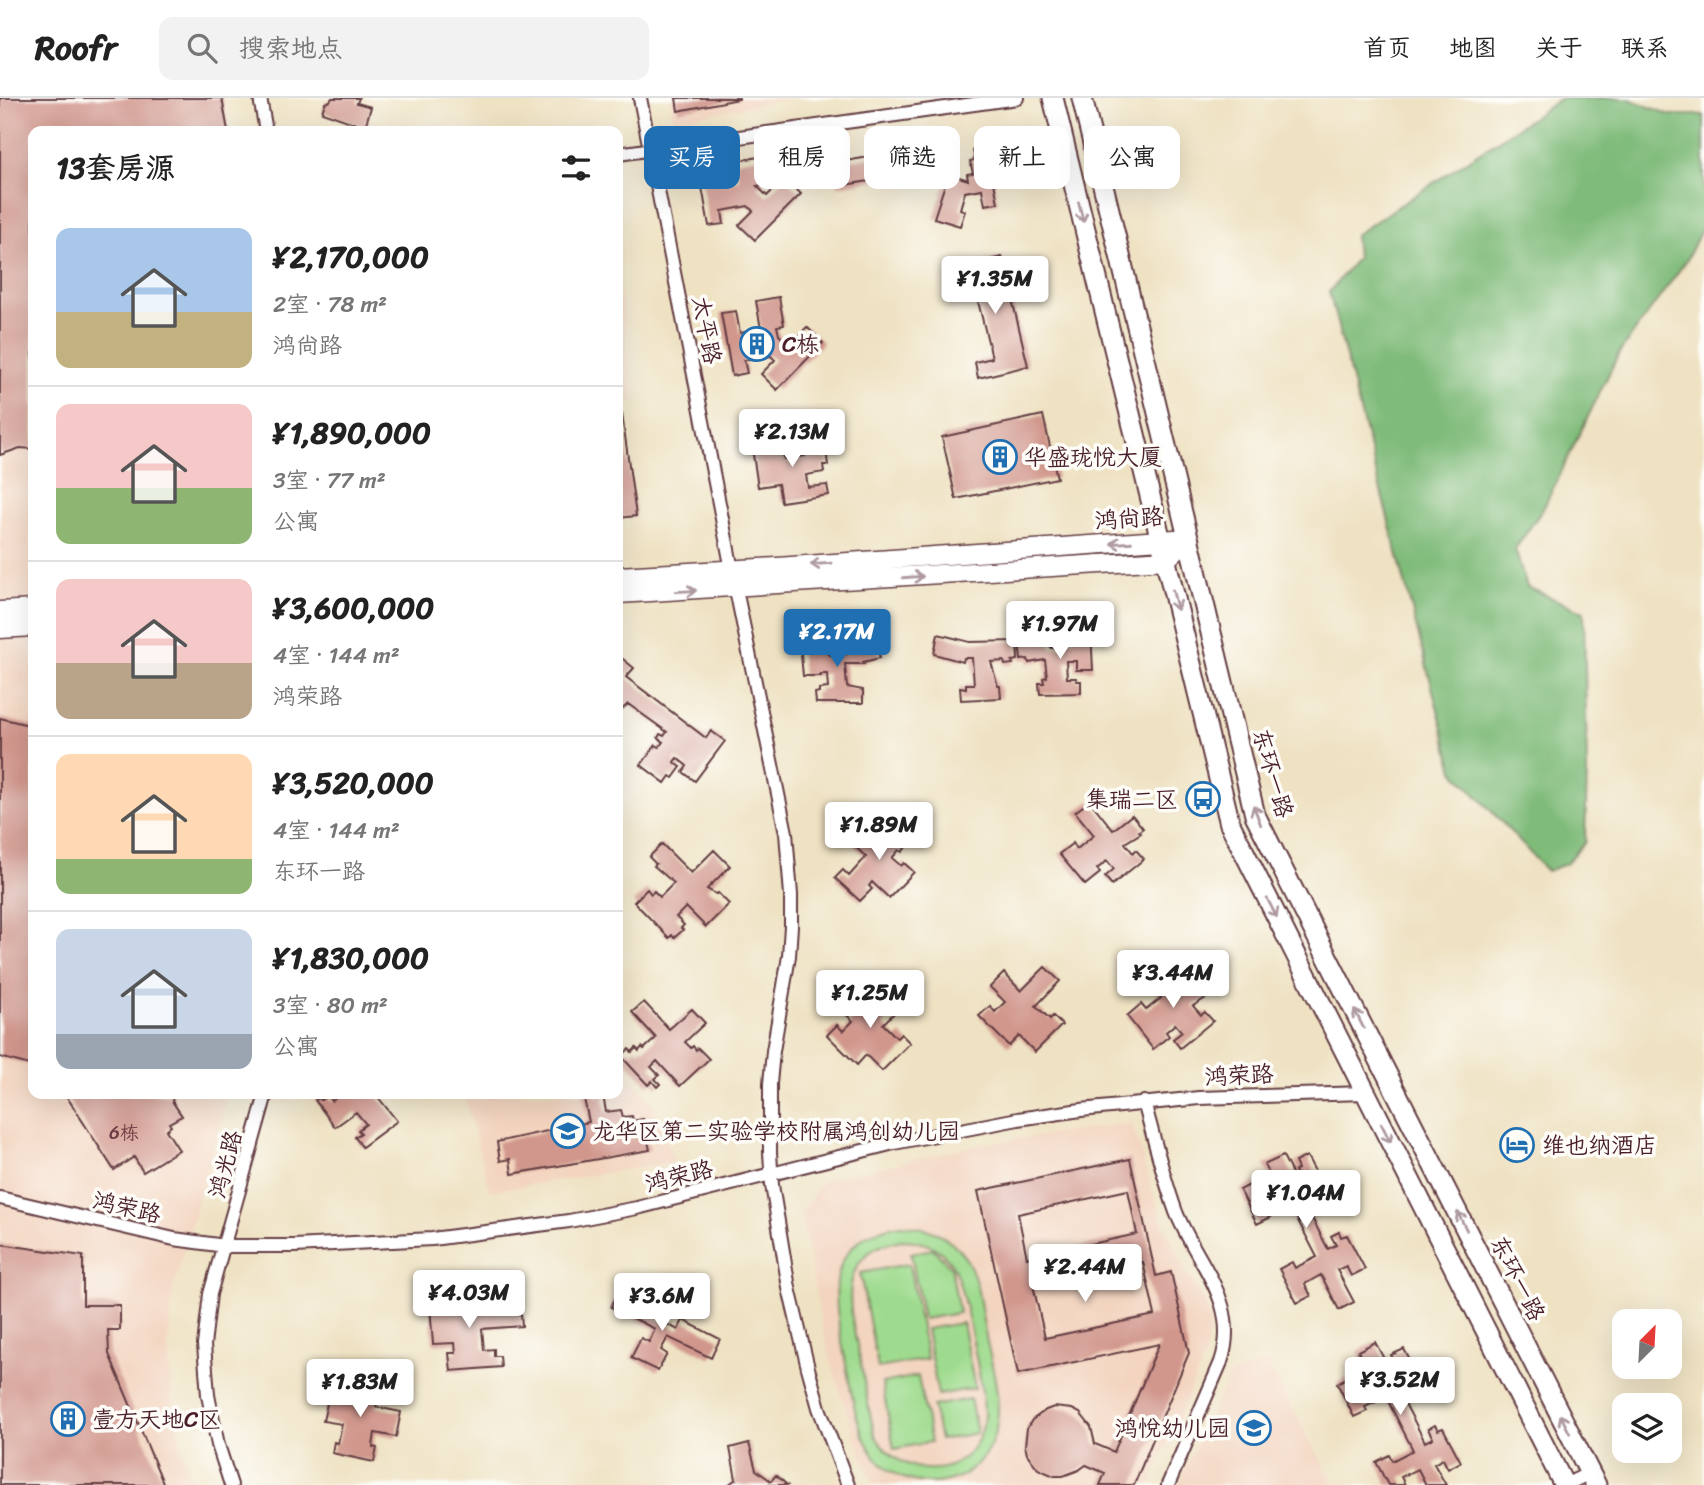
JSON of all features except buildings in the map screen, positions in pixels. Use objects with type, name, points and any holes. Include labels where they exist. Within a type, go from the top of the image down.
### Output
[{"type":"main road","points":[[1053,98],[1230,824],[1564,1485]]},
{"type":"main road","name":"东环一路","points":[[1082,98],[1255,815],[1593,1479]]},
{"type":"street","points":[[260,98],[265,126]]},
{"type":"street","name":"太平路","points":[[640,98],[646,126]]},
{"type":"street","points":[[740,137],[1017,98]]},
{"type":"street","points":[[623,153],[644,150]]},
{"type":"street","name":"太平路","points":[[659,189],[790,864],[789,956],[770,1084],[771,1174],[789,1288],[807,1368],[848,1485]]},
{"type":"street","name":"鸿尚路","points":[[623,576],[1189,538]]},
{"type":"street","name":"鸿尚路","points":[[623,594],[736,589],[1166,560],[1189,538]]},
{"type":"street","points":[[0,611],[28,609]]},
{"type":"street","points":[[0,629],[28,627]]},
{"type":"street","name":"鸿荣路","points":[[0,1198],[174,1239],[225,1246],[363,1244],[501,1231],[637,1208],[881,1146],[1069,1111],[1144,1102],[1255,1095],[1366,1093]]},
{"type":"street","name":"鸿光路","points":[[231,1485],[218,1446],[208,1395],[204,1345],[210,1294],[265,1099]]},
{"type":"street","points":[[1144,1102],[1177,1213],[1222,1299],[1227,1324],[1221,1362],[1168,1485]]},
{"type":"street","points":[[1564,1485],[1593,1479]]},
{"type":"shaded area","points":[[0,98],[223,98],[228,126],[28,126],[28,1099],[227,1099],[174,1286],[168,1344],[172,1400],[183,1454],[193,1485],[0,1485]]},
{"type":"shaded area","points":[[670,98],[793,98],[674,120]]},
{"type":"shaded area","points":[[623,314],[634,401],[623,402]]},
{"type":"shaded area","name":"龙华区第二实验学校附属鸿创幼儿园","points":[[623,1070],[650,1100],[675,1162],[490,1191],[465,1099],[623,1099]]},
{"type":"shaded area","points":[[1132,1123],[1161,1219],[1186,1272],[1206,1305],[1210,1325],[1205,1356],[1150,1485],[874,1485],[855,1438],[831,1362],[801,1215],[822,1181],[976,1145]]},
{"type":"shaded area","name":"鸿悦幼儿园","points":[[1267,1362],[1334,1485],[1177,1485],[1230,1375]]},
{"type":"green space","points":[[1562,98],[1627,98],[1670,115],[1704,115],[1704,224],[1686,261],[1619,353],[1543,509],[1515,549],[1527,587],[1584,612],[1587,769],[1585,842],[1566,864],[1547,871],[1454,771],[1329,292],[1357,258],[1355,235]]},
{"type":"green space","points":[[900,1225],[936,1233],[958,1248],[973,1273],[996,1383],[998,1417],[989,1449],[974,1467],[953,1479],[936,1483],[911,1481],[892,1473],[878,1460],[867,1444],[859,1425],[836,1297],[838,1277],[844,1259],[855,1244],[873,1233]],"holes":[[[908,1240],[929,1245],[941,1252],[951,1263],[961,1290],[977,1361],[983,1402],[982,1430],[974,1447],[962,1459],[947,1467],[915,1467],[900,1461],[886,1450],[875,1435],[852,1321],[850,1303],[855,1270],[864,1257],[879,1247]]]},
{"type":"green space","points":[[933,1249],[951,1267],[959,1313],[923,1319],[911,1253]]},
{"type":"green space","points":[[909,1264],[927,1359],[878,1368],[860,1273]]},
{"type":"green space","points":[[962,1323],[975,1388],[938,1395],[926,1329]]},
{"type":"green space","points":[[918,1376],[931,1442],[894,1449],[882,1383]]},
{"type":"green space","points":[[970,1399],[977,1433],[940,1440],[933,1406]]},
{"type":"place","name":"C栋","points":[[757,344]]},
{"type":"place","name":"华盛珑悦大厦","points":[[1000,457]]},
{"type":"place","name":"集瑞二区","points":[[1203,799]]},
{"type":"place","name":"龙华区第二实验学校附属鸿创幼儿园","points":[[568,1131]]},
{"type":"place","name":"维也纳酒店","points":[[1517,1145]]},
{"type":"place","name":"壹方天地C区","points":[[68,1419]]},
{"type":"place","name":"鸿悦幼儿园","points":[[1254,1428]]}]
